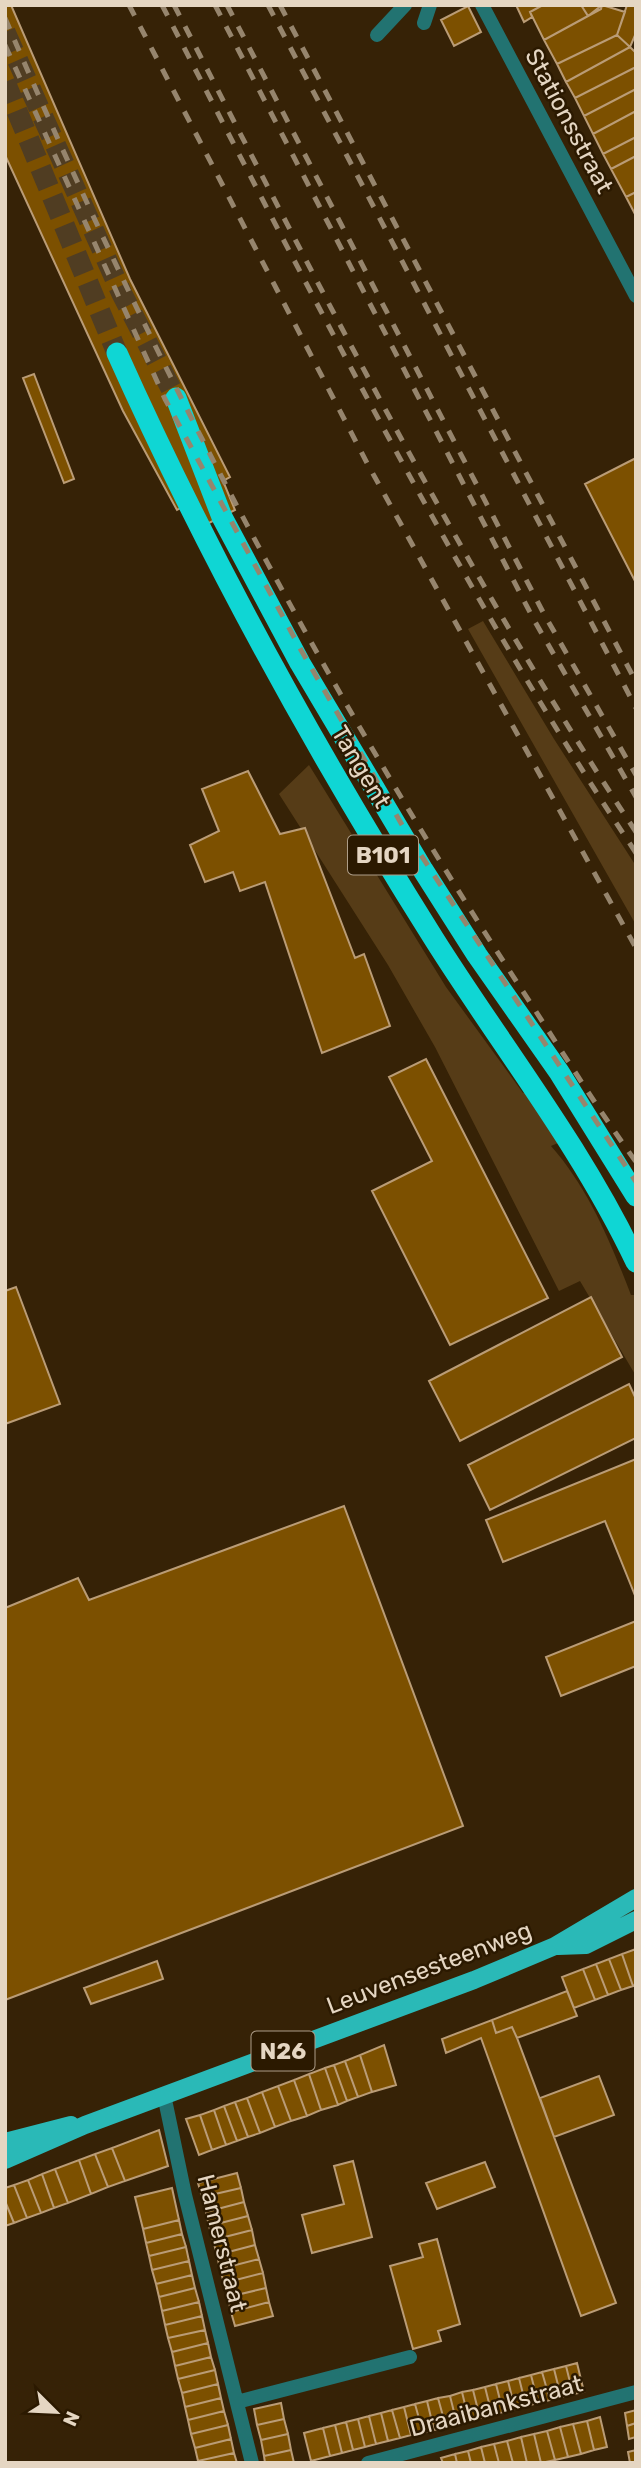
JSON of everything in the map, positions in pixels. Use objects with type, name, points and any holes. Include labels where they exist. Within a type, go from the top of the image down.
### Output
[{"type":"highway","name":"Tangent","points":[[117,353],[204,537],[254,635],[327,763],[467,990],[552,1114],[597,1188],[636,1262]]},
{"type":"highway","name":"Tangent","points":[[176,398],[222,517],[300,663],[429,881],[559,1072],[636,1196]]},
{"type":"main road","name":"Leuvensesteenweg","points":[[5,2160],[85,2125],[474,1980],[555,1946],[636,1898]]},
{"type":"main road","name":"Leuvensesteenweg","points":[[555,1946],[586,1945],[636,1920]]},
{"type":"main road","name":"Leuvensesteenweg","points":[[5,2142],[70,2125],[85,2125]]},
{"type":"street","points":[[377,35],[405,5]]},
{"type":"street","points":[[424,23],[430,5]]},
{"type":"street","name":"Stationsstraat","points":[[482,5],[636,296]]},
{"type":"street","name":"Hamerstraat","points":[[164,2095],[252,2463]]},
{"type":"street","points":[[237,2402],[410,2357]]},
{"type":"street","name":"Draaibankstraat","points":[[368,2463],[636,2392]]},
{"type":"shaded area","points":[[483,621],[554,739],[636,866],[636,925],[468,629]]},
{"type":"shaded area","points":[[309,765],[446,987],[523,1093],[525,1092],[558,1143],[551,1146],[588,1198],[631,1295],[636,1295],[636,1376],[580,1281],[559,1291],[435,1047],[388,965],[279,794]]},
{"type":"building","points":[[5,5],[11,5],[130,279],[230,477],[223,481],[235,510],[197,529],[184,506],[177,510],[123,411],[5,155]]},
{"type":"building","points":[[516,5],[543,5],[530,12],[532,17],[524,22]]},
{"type":"building","points":[[543,5],[581,5],[588,16],[544,40],[530,12]]},
{"type":"building","points":[[581,5],[602,5],[588,16]]},
{"type":"building","points":[[602,5],[625,12],[617,35],[557,64],[544,40],[601,9]]},
{"type":"building","points":[[627,5],[636,5],[636,33],[630,47],[617,35]]},
{"type":"building","points":[[468,6],[481,32],[454,46],[441,20]]},
{"type":"building","points":[[617,35],[630,47],[566,82],[557,64]]},
{"type":"building","points":[[630,47],[636,53],[636,67],[575,98],[566,82]]},
{"type":"building","points":[[636,67],[636,89],[584,116],[575,98]]},
{"type":"building","points":[[636,89],[636,111],[593,134],[584,116]]},
{"type":"building","points":[[636,111],[636,137],[603,154],[593,134]]},
{"type":"building","points":[[636,137],[636,156],[611,169],[603,154]]},
{"type":"building","points":[[636,156],[636,192],[626,197],[611,169]]},
{"type":"building","points":[[636,192],[636,216],[626,197]]},
{"type":"building","points":[[34,374],[74,479],[64,483],[23,378]]},
{"type":"building","points":[[636,458],[636,583],[585,484]]},
{"type":"building","points":[[248,771],[280,834],[305,828],[355,958],[364,954],[390,1026],[322,1053],[265,882],[240,891],[233,872],[205,882],[190,845],[219,831],[202,789]]},
{"type":"building","points":[[426,1059],[548,1298],[450,1345],[372,1191],[432,1161],[389,1077]]},
{"type":"building","points":[[16,1287],[60,1404],[5,1424],[5,1291]]},
{"type":"building","points":[[591,1297],[622,1357],[460,1441],[429,1381]]},
{"type":"building","points":[[629,1384],[636,1399],[636,1438],[490,1510],[468,1465]]},
{"type":"building","points":[[636,1459],[636,1598],[605,1521],[503,1562],[486,1520]]},
{"type":"building","points":[[344,1506],[463,1826],[5,2000],[5,1608],[78,1578],[89,1600]]},
{"type":"building","points":[[636,1621],[636,1666],[561,1696],[546,1657]]},
{"type":"building","points":[[636,1949],[636,1985],[633,1986],[622,1954]]},
{"type":"building","points":[[622,1954],[633,1986],[621,1990],[609,1959]]},
{"type":"building","points":[[609,1959],[621,1990],[608,1995],[596,1964]]},
{"type":"building","points":[[157,1961],[163,1979],[91,2004],[84,1988]]},
{"type":"building","points":[[596,1964],[608,1995],[595,2000],[583,1969]]},
{"type":"building","points":[[583,1969],[595,2000],[574,2008],[562,1977]]},
{"type":"building","points":[[567,1991],[577,2016],[517,2038],[512,2027],[496,2033],[492,2020]]},
{"type":"building","points":[[492,2020],[496,2033],[512,2027],[517,2038],[616,2303],[581,2316],[481,2038],[446,2053],[442,2039]]},
{"type":"building","points":[[384,2045],[396,2085],[372,2092],[360,2055]]},
{"type":"building","points":[[360,2055],[372,2092],[358,2097],[345,2061]]},
{"type":"building","points":[[345,2061],[358,2097],[347,2101],[334,2065]]},
{"type":"building","points":[[334,2065],[347,2101],[338,2105],[325,2068]]},
{"type":"building","points":[[325,2068],[338,2105],[321,2110],[309,2074]]},
{"type":"building","points":[[309,2074],[321,2110],[307,2116],[294,2080]]},
{"type":"building","points":[[599,2076],[614,2115],[554,2137],[540,2098]]},
{"type":"building","points":[[294,2080],[307,2116],[291,2121],[278,2086]]},
{"type":"building","points":[[278,2086],[291,2121],[275,2127],[262,2092]]},
{"type":"building","points":[[262,2092],[275,2127],[260,2133],[247,2098]]},
{"type":"building","points":[[247,2098],[260,2133],[248,2137],[235,2102]]},
{"type":"building","points":[[235,2102],[248,2137],[237,2141],[224,2106]]},
{"type":"building","points":[[224,2106],[237,2141],[226,2145],[214,2110]]},
{"type":"building","points":[[214,2110],[226,2145],[212,2150],[200,2115]]},
{"type":"building","points":[[200,2115],[212,2150],[199,2155],[186,2119]]},
{"type":"building","points":[[159,2130],[168,2166],[125,2181],[112,2148]]},
{"type":"building","points":[[112,2148],[125,2181],[108,2187],[95,2154]]},
{"type":"building","points":[[95,2154],[108,2187],[91,2194],[79,2160]]},
{"type":"building","points":[[79,2160],[91,2194],[68,2203],[55,2169]]},
{"type":"building","points":[[353,2161],[372,2237],[312,2253],[302,2215],[344,2204],[334,2166]]},
{"type":"building","points":[[485,2162],[495,2187],[437,2209],[426,2183]]},
{"type":"building","points":[[55,2169],[68,2203],[54,2208],[42,2174]]},
{"type":"building","points":[[237,2173],[241,2188],[202,2197],[198,2183]]},
{"type":"building","points":[[42,2174],[54,2208],[41,2213],[28,2180]]},
{"type":"building","points":[[28,2180],[41,2213],[27,2218],[14,2185]]},
{"type":"building","points":[[14,2185],[27,2218],[14,2223],[5,2201],[5,2188]]},
{"type":"building","points":[[172,2188],[179,2220],[143,2229],[135,2197]]},
{"type":"building","points":[[241,2188],[244,2202],[206,2212],[202,2197]]},
{"type":"building","points":[[5,2201],[14,2223],[5,2226]]},
{"type":"building","points":[[244,2202],[248,2216],[209,2226],[206,2212]]},
{"type":"building","points":[[248,2216],[252,2230],[213,2240],[209,2226]]},
{"type":"building","points":[[179,2220],[182,2234],[146,2243],[143,2229]]},
{"type":"building","points":[[252,2230],[255,2245],[217,2255],[213,2240]]},
{"type":"building","points":[[182,2234],[186,2247],[149,2256],[146,2243]]},
{"type":"building","points":[[437,2239],[460,2324],[438,2331],[441,2341],[413,2349],[390,2266],[423,2257],[419,2244]]},
{"type":"building","points":[[255,2245],[259,2259],[220,2269],[217,2255]]},
{"type":"building","points":[[186,2247],[189,2261],[152,2270],[149,2256]]},
{"type":"building","points":[[259,2259],[263,2273],[224,2283],[220,2269]]},
{"type":"building","points":[[189,2261],[192,2275],[156,2284],[152,2270]]},
{"type":"building","points":[[263,2273],[266,2288],[228,2297],[224,2283]]},
{"type":"building","points":[[192,2275],[195,2288],[159,2297],[156,2284]]},
{"type":"building","points":[[195,2288],[199,2302],[162,2311],[159,2297]]},
{"type":"building","points":[[266,2288],[269,2302],[231,2312],[228,2297]]},
{"type":"building","points":[[199,2302],[202,2316],[165,2325],[162,2311]]},
{"type":"building","points":[[269,2302],[273,2316],[235,2326],[231,2312]]},
{"type":"building","points":[[202,2316],[205,2330],[168,2338],[165,2325]]},
{"type":"building","points":[[205,2330],[208,2343],[172,2352],[168,2338]]},
{"type":"building","points":[[208,2343],[211,2357],[175,2366],[172,2352]]},
{"type":"building","points":[[211,2357],[215,2370],[178,2379],[175,2366]]},
{"type":"building","points":[[577,2363],[584,2392],[573,2394],[566,2366]]},
{"type":"building","points":[[566,2366],[573,2394],[561,2397],[554,2369]]},
{"type":"building","points":[[554,2369],[561,2397],[550,2400],[542,2372]]},
{"type":"building","points":[[215,2370],[218,2384],[182,2393],[178,2379]]},
{"type":"building","points":[[542,2372],[550,2400],[538,2403],[531,2375]]},
{"type":"building","points":[[531,2375],[538,2403],[526,2406],[519,2378]]},
{"type":"building","points":[[519,2378],[526,2406],[515,2409],[508,2381]]},
{"type":"building","points":[[508,2381],[515,2409],[503,2412],[496,2384]]},
{"type":"building","points":[[218,2384],[221,2398],[185,2407],[182,2393]]},
{"type":"building","points":[[496,2384],[503,2412],[492,2415],[485,2387]]},
{"type":"building","points":[[485,2387],[492,2415],[480,2418],[473,2390]]},
{"type":"building","points":[[473,2390],[480,2418],[469,2421],[462,2392]]},
{"type":"building","points":[[462,2392],[469,2421],[457,2424],[450,2396]]},
{"type":"building","points":[[450,2396],[457,2424],[446,2427],[438,2398]]},
{"type":"building","points":[[221,2398],[224,2411],[188,2420],[185,2407]]},
{"type":"building","points":[[438,2398],[446,2427],[434,2430],[427,2401]]},
{"type":"building","points":[[427,2401],[434,2430],[423,2433],[415,2404]]},
{"type":"building","points":[[281,2403],[284,2419],[257,2425],[254,2409]]},
{"type":"building","points":[[415,2404],[423,2433],[411,2435],[404,2407]]},
{"type":"building","points":[[404,2407],[411,2435],[400,2438],[392,2410]]},
{"type":"building","points":[[392,2410],[400,2438],[388,2441],[381,2413]]},
{"type":"building","points":[[636,2410],[636,2423],[627,2426],[625,2413]]},
{"type":"building","points":[[224,2411],[228,2425],[191,2434],[188,2420]]},
{"type":"building","points":[[381,2413],[388,2441],[376,2444],[369,2416]]},
{"type":"building","points":[[369,2416],[376,2444],[365,2447],[358,2419]]},
{"type":"building","points":[[600,2417],[607,2447],[594,2450],[587,2421]]},
{"type":"building","points":[[284,2419],[288,2434],[261,2440],[257,2425]]},
{"type":"building","points":[[358,2419],[365,2447],[353,2450],[346,2422]]},
{"type":"building","points":[[587,2421],[594,2450],[581,2454],[573,2424]]},
{"type":"building","points":[[346,2422],[353,2450],[342,2453],[335,2425]]},
{"type":"building","points":[[636,2423],[636,2437],[629,2439],[627,2426]]},
{"type":"building","points":[[573,2424],[581,2454],[568,2457],[560,2427]]},
{"type":"building","points":[[228,2425],[231,2439],[195,2448],[191,2434]]},
{"type":"building","points":[[335,2425],[342,2453],[330,2456],[323,2428]]},
{"type":"building","points":[[560,2427],[568,2457],[555,2460],[547,2431]]},
{"type":"building","points":[[323,2428],[330,2456],[311,2461],[304,2433]]},
{"type":"building","points":[[547,2431],[555,2460],[541,2463],[534,2434]]},
{"type":"building","points":[[288,2434],[291,2450],[264,2456],[261,2440]]},
{"type":"building","points":[[534,2434],[541,2463],[527,2463],[521,2437]]},
{"type":"building","points":[[521,2437],[527,2463],[513,2463],[507,2441]]},
{"type":"building","points":[[231,2439],[234,2453],[198,2461],[195,2448]]},
{"type":"building","points":[[507,2441],[513,2463],[499,2463],[494,2444]]},
{"type":"building","points":[[494,2444],[499,2463],[485,2463],[481,2447]]},
{"type":"building","points":[[481,2447],[485,2463],[471,2463],[468,2451]]},
{"type":"building","points":[[291,2450],[294,2463],[265,2463],[264,2456]]},
{"type":"building","points":[[636,2450],[636,2463],[630,2463],[628,2452]]},
{"type":"building","points":[[468,2451],[471,2463],[457,2463],[455,2454]]},
{"type":"building","points":[[234,2453],[237,2463],[198,2463],[198,2461]]},
{"type":"building","points":[[455,2454],[457,2463],[443,2463],[441,2458]]},
{"type":"tunnel","points":[[5,32],[122,294],[176,398]]},
{"type":"tunnel","points":[[5,82],[117,353]]},
{"type":"railway","points":[[129,5],[367,463],[636,948]]},
{"type":"railway","points":[[162,5],[330,328],[446,542],[570,751],[636,853]]},
{"type":"railway","points":[[174,5],[338,321],[451,528],[510,631],[636,832]]},
{"type":"railway","points":[[215,5],[534,620],[636,797]]},
{"type":"railway","points":[[227,5],[544,614],[636,775]]},
{"type":"railway","points":[[268,5],[636,708]]},
{"type":"railway","points":[[280,5],[636,682]]},
{"type":"railway","points":[[5,18],[59,142],[175,385],[236,505],[301,623],[437,856],[571,1066],[636,1162]]},
{"type":"railway","points":[[5,45],[165,399],[301,650],[409,837],[636,1182]]}]
